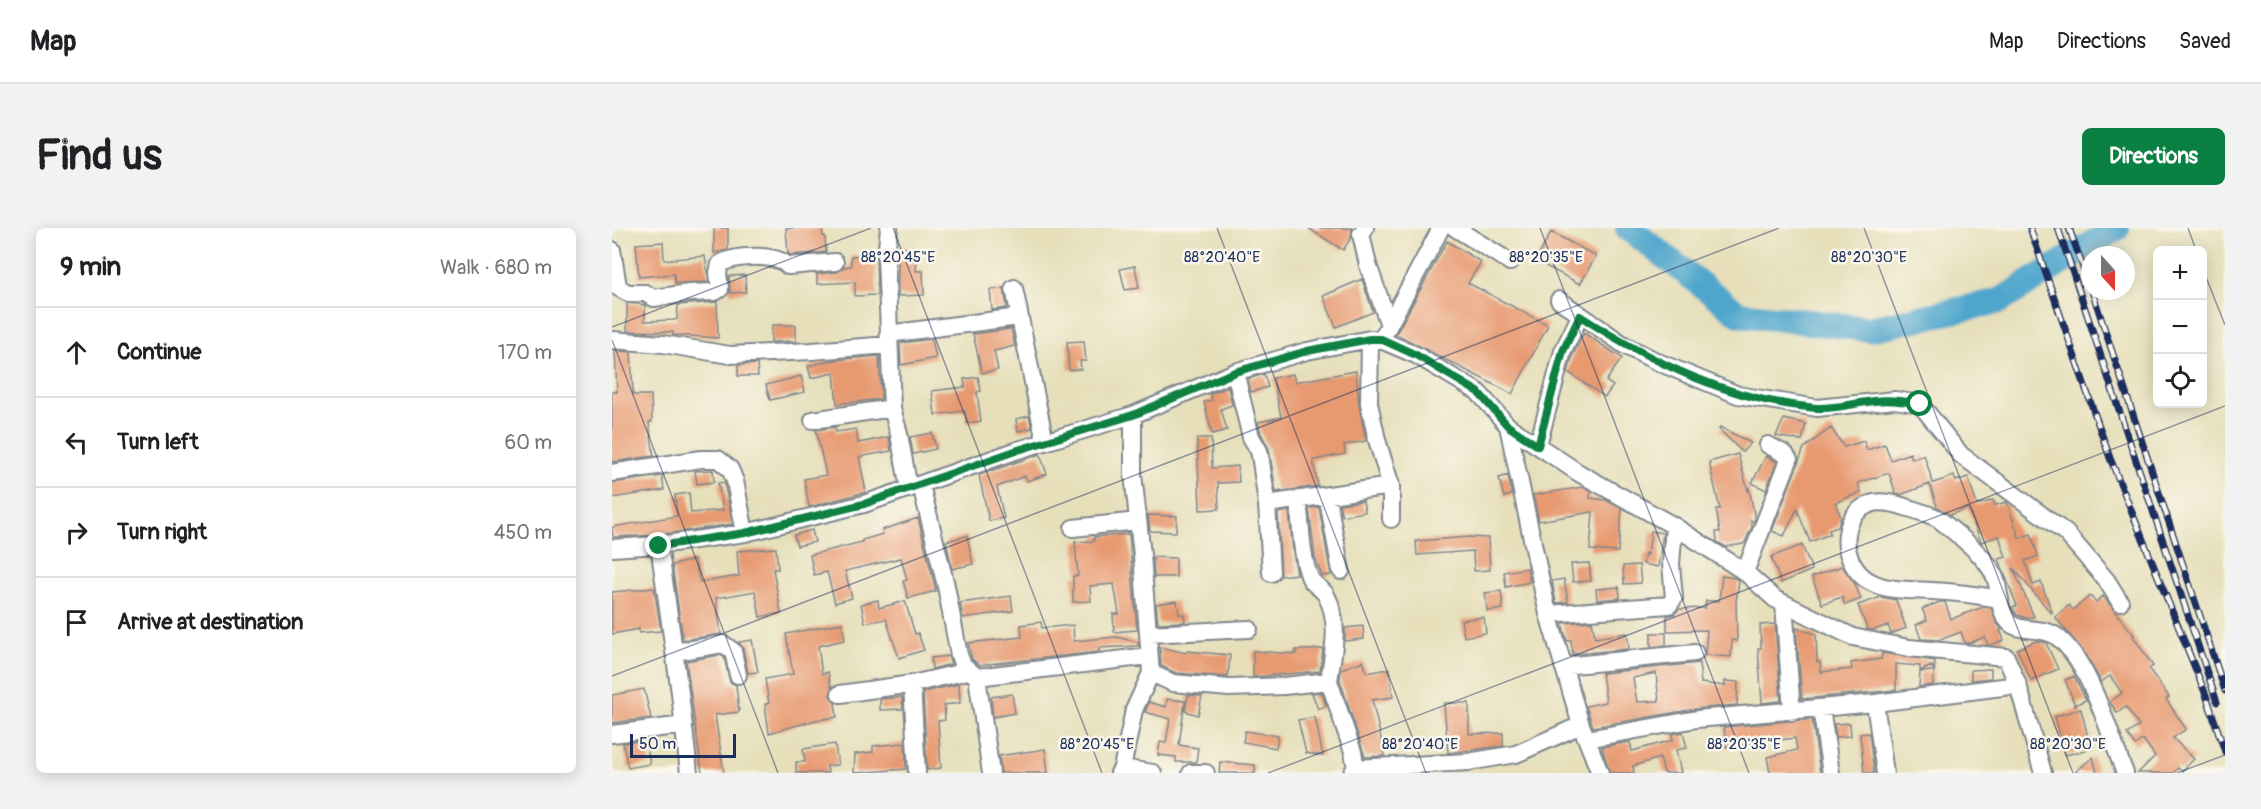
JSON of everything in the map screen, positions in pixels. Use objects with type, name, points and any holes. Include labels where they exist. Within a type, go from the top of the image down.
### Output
[{"type":"street","points":[[889,228],[886,257],[892,408],[946,586],[959,655],[973,674],[991,773]]},
{"type":"street","points":[[1365,228],[1361,234],[1380,334],[1369,402],[1377,440],[1391,486],[1391,519]]},
{"type":"street","points":[[1380,334],[1441,228]]},
{"type":"street","points":[[1455,228],[1510,262]]},
{"type":"street","points":[[612,250],[615,285],[628,293],[645,293],[654,298],[715,292],[720,289],[720,264],[726,260],[768,258],[783,260],[788,266],[835,262]]},
{"type":"street","points":[[1014,288],[1045,442]]},
{"type":"street","points":[[1559,300],[1624,345],[1738,395],[1817,408],[1895,400],[1920,404],[1961,455],[2066,533],[2108,581],[2120,602]]},
{"type":"street","points":[[1538,446],[1563,351],[1580,316]]},
{"type":"street","points":[[612,340],[663,344],[730,355],[812,351],[1019,317]]},
{"type":"street","points":[[612,548],[659,546],[745,533],[810,518],[915,487],[1045,442],[1133,415],[1235,372],[1307,351],[1380,334],[1478,392],[1508,426],[1579,473],[1674,526],[1745,572],[1775,599],[1784,604],[1853,637],[1909,648],[2006,657],[2018,685],[2043,773]]},
{"type":"street","points":[[1235,372],[1251,436],[1259,451],[1267,504],[1271,573]]},
{"type":"street","points":[[813,420],[892,408]]},
{"type":"street","points":[[1133,415],[1133,474],[1151,673],[1134,710],[1120,770],[1153,773]]},
{"type":"street","points":[[1508,426],[1548,614],[1584,732],[1600,773]]},
{"type":"street","points":[[1745,572],[1789,460],[1785,454],[1768,445]]},
{"type":"street","points":[[612,473],[701,459],[718,459],[730,469],[735,481],[745,533]]},
{"type":"street","points":[[1267,504],[1391,486]]},
{"type":"street","points":[[1327,495],[1341,571]]},
{"type":"street","points":[[1298,500],[1310,580],[1324,592],[1332,610],[1336,630],[1329,681],[1353,752],[1354,771],[1468,762],[1516,754],[1584,732],[1697,719],[1792,712],[2018,685]]},
{"type":"street","points":[[2000,599],[1967,593],[1876,585],[1862,577],[1847,552],[1846,533],[1855,514],[1871,504],[1893,503],[1937,518],[1984,559],[1995,576],[2008,622],[2015,627],[2036,628],[2055,635],[2071,650],[2087,675],[2124,773]]},
{"type":"street","points":[[1073,528],[1138,521]]},
{"type":"street","points":[[1548,614],[1669,605],[1674,598],[1671,564],[1674,526]]},
{"type":"street","points":[[659,546],[675,652],[689,773]]},
{"type":"street","points":[[1784,604],[1792,712]]},
{"type":"street","points":[[1148,634],[1249,629]]},
{"type":"street","points":[[675,652],[723,644],[733,651],[738,675]]},
{"type":"street","points":[[1563,666],[1695,652]]},
{"type":"street","points":[[840,694],[973,674],[1149,656]]},
{"type":"street","points":[[1151,673],[1173,683],[1229,688],[1284,686],[1329,681]]},
{"type":"street","points":[[912,684],[917,773]]},
{"type":"street","points":[[1875,703],[1884,773]]},
{"type":"street","points":[[1821,708],[1831,773]]},
{"type":"street","points":[[612,734],[684,725]]},
{"type":"street","points":[[1191,773],[1206,773]]},
{"type":"building","points":[[714,228],[728,228],[728,250],[714,253]]},
{"type":"building","points":[[786,228],[822,228],[826,252],[791,255],[788,253]]},
{"type":"building","points":[[1308,228],[1352,228],[1351,238],[1343,250]]},
{"type":"building","points":[[1551,232],[1596,256],[1580,284],[1536,261]]},
{"type":"building","points":[[1447,241],[1481,262],[1468,283],[1548,325],[1512,394],[1396,334]]},
{"type":"building","points":[[663,242],[664,260],[705,256],[709,282],[675,283],[674,274],[639,277],[636,244]]},
{"type":"building","points":[[898,247],[918,250],[916,271],[923,271],[924,295],[898,296]]},
{"type":"building","points":[[876,255],[877,295],[855,296],[855,282],[817,284],[817,274],[836,272],[851,266],[851,256]]},
{"type":"building","points":[[1135,266],[1139,288],[1125,290],[1120,269]]},
{"type":"building","points":[[745,275],[746,292],[730,293],[729,276]]},
{"type":"building","points":[[1362,279],[1373,312],[1336,327],[1323,296]]},
{"type":"building","points":[[1004,288],[1007,308],[992,310],[990,290]]},
{"type":"building","points":[[717,302],[718,338],[673,335],[673,332],[627,331],[627,303],[645,305],[645,321],[677,319],[678,305]]},
{"type":"building","points":[[772,325],[796,325],[796,341],[771,342]]},
{"type":"building","points":[[1011,329],[1015,346],[994,351],[998,370],[982,373],[973,334]]},
{"type":"building","points":[[1584,333],[1622,358],[1606,381],[1613,386],[1605,397],[1568,372],[1573,355]]},
{"type":"building","points":[[932,339],[936,358],[901,365],[900,343]]},
{"type":"building","points":[[1084,341],[1086,361],[1080,361],[1081,369],[1069,370],[1067,342]]},
{"type":"building","points":[[615,351],[631,352],[633,395],[651,395],[652,422],[649,422],[654,456],[612,462],[612,392],[617,392]]},
{"type":"building","points":[[879,356],[881,399],[837,404],[834,373],[811,378],[808,366],[833,360]]},
{"type":"building","points":[[757,364],[758,376],[738,376],[738,365]]},
{"type":"building","points":[[1356,371],[1359,405],[1366,441],[1344,445],[1345,454],[1313,460],[1318,486],[1276,492],[1269,449],[1258,422],[1281,417],[1273,378],[1293,374],[1295,382]]},
{"type":"building","points":[[1264,374],[1268,387],[1251,392],[1248,379]]},
{"type":"building","points":[[801,376],[805,392],[770,400],[766,385]]},
{"type":"building","points":[[978,377],[981,391],[977,392],[981,421],[967,423],[965,411],[935,415],[932,391],[965,387],[964,379]]},
{"type":"building","points":[[1228,387],[1232,405],[1221,409],[1227,430],[1212,434],[1204,402],[1212,400],[1210,394]]},
{"type":"building","points":[[1029,416],[1032,428],[1018,431],[1016,419]]},
{"type":"building","points":[[1784,419],[1806,424],[1802,441],[1776,436]]},
{"type":"building","points":[[835,427],[836,432],[856,429],[858,443],[889,437],[891,451],[859,457],[866,492],[809,507],[804,479],[826,475],[816,430]]},
{"type":"building","points":[[1720,427],[1751,443],[1742,452],[1719,429]]},
{"type":"building","points":[[1831,428],[1844,447],[1864,441],[1867,450],[1885,444],[1891,460],[1910,453],[1912,459],[1924,455],[1933,483],[1954,476],[1956,481],[1968,477],[1977,505],[1993,500],[1995,505],[2007,502],[2019,538],[2031,534],[2038,556],[2025,561],[2033,585],[2041,582],[2052,612],[2013,568],[2034,617],[2026,618],[2017,615],[2012,607],[2017,606],[1999,559],[2006,557],[1999,536],[1981,542],[1968,508],[1950,515],[1937,507],[1930,484],[1900,495],[1896,494],[1889,473],[1858,483],[1861,492],[1835,503],[1841,517],[1838,527],[1829,530],[1830,534],[1810,542],[1797,509],[1784,536],[1772,531],[1804,448]]},
{"type":"building","points":[[932,433],[936,449],[913,454],[910,437]]},
{"type":"building","points":[[1197,438],[1211,438],[1212,468],[1238,466],[1239,482],[1218,483],[1219,509],[1200,510]]},
{"type":"building","points":[[1040,454],[1047,474],[1027,481],[1025,476],[997,487],[1004,518],[989,521],[979,475]]},
{"type":"building","points":[[1738,454],[1748,491],[1749,488],[1755,518],[1754,522],[1751,520],[1752,527],[1743,544],[1726,547],[1717,542],[1716,532],[1720,532],[1716,509],[1720,509],[1709,462]]},
{"type":"building","points":[[1766,456],[1777,462],[1766,490],[1752,483]]},
{"type":"building","points":[[713,470],[714,482],[697,484],[695,471]]},
{"type":"building","points":[[1508,475],[1512,495],[1504,497],[1499,478]]},
{"type":"building","points":[[662,476],[664,490],[612,498],[612,483]]},
{"type":"building","points":[[724,482],[733,524],[658,535],[613,537],[612,527],[677,516],[675,495],[689,493],[691,513],[723,510],[718,483]]},
{"type":"building","points":[[1583,487],[1591,491],[1590,498],[1606,500],[1622,509],[1618,552],[1590,550],[1593,512],[1539,521],[1533,495]]},
{"type":"building","points":[[1363,501],[1365,512],[1342,516],[1339,504]]},
{"type":"building","points":[[1319,507],[1331,575],[1322,576],[1315,558],[1309,508]]},
{"type":"building","points":[[1289,511],[1297,574],[1281,576],[1278,513]]},
{"type":"building","points":[[1148,515],[1177,516],[1176,532],[1150,531]]},
{"type":"building","points":[[918,518],[936,591],[908,598],[903,581],[907,580],[901,558],[845,571],[852,598],[835,603],[827,572],[814,575],[810,555],[862,542],[862,540],[883,534],[882,530]]},
{"type":"building","points":[[812,530],[815,542],[797,546],[794,535]]},
{"type":"building","points":[[1651,531],[1663,533],[1658,567],[1643,564],[1645,553],[1648,554]]},
{"type":"building","points":[[1129,534],[1137,630],[1114,632],[1113,614],[1119,614],[1114,584],[1090,586],[1091,601],[1073,602],[1073,576],[1078,576],[1075,542],[1094,541],[1094,537]]},
{"type":"building","points":[[967,536],[973,564],[952,569],[946,541]]},
{"type":"building","points":[[1488,538],[1490,570],[1474,571],[1473,551],[1417,555],[1416,541]]},
{"type":"building","points":[[1802,545],[1812,570],[1781,583],[1771,557]]},
{"type":"building","points":[[776,548],[778,569],[773,569],[781,613],[760,617],[755,591],[716,598],[721,634],[683,640],[672,565],[694,560],[700,582],[739,576],[737,551]]},
{"type":"building","points":[[1153,557],[1176,558],[1176,577],[1154,577]]},
{"type":"building","points":[[1589,563],[1591,581],[1573,582],[1571,564]]},
{"type":"building","points":[[1639,565],[1641,583],[1624,584],[1623,566]]},
{"type":"building","points":[[1842,566],[1855,584],[1861,599],[1845,605],[1842,597],[1822,604],[1812,577]]},
{"type":"building","points":[[1527,568],[1530,582],[1506,587],[1504,572]]},
{"type":"building","points":[[1722,576],[1739,581],[1736,602],[1737,641],[1732,640],[1731,657],[1705,655],[1707,630],[1667,631],[1667,616],[1679,609],[1705,608],[1706,601],[1719,601]]},
{"type":"building","points":[[1564,579],[1568,602],[1556,603],[1552,581]]},
{"type":"building","points":[[1619,587],[1620,598],[1597,600],[1596,589]]},
{"type":"building","points":[[654,588],[661,631],[639,633],[639,629],[612,634],[612,592]]},
{"type":"building","points":[[1501,591],[1503,609],[1487,611],[1485,593]]},
{"type":"building","points":[[1011,596],[1013,611],[963,618],[960,603]]},
{"type":"building","points":[[2090,596],[2096,602],[2103,596],[2134,635],[2153,666],[2149,669],[2169,697],[2166,699],[2186,729],[2173,738],[2194,759],[2182,771],[2178,768],[2173,773],[2138,773],[2155,756],[2143,739],[2135,745],[2127,734],[2139,726],[2126,707],[2117,713],[2110,702],[2122,693],[2110,676],[2101,682],[2087,656],[2055,617],[2069,605],[2073,610]]},
{"type":"building","points":[[1881,597],[1896,600],[1906,628],[1891,634],[1888,625],[1874,630],[1867,629],[1858,605]]},
{"type":"building","points":[[878,600],[879,608],[905,601],[915,634],[918,633],[924,650],[899,658],[886,619],[865,623],[861,604]]},
{"type":"building","points":[[1177,601],[1179,614],[1184,614],[1185,622],[1158,623],[1156,604]]},
{"type":"building","points":[[1945,602],[1951,619],[1983,607],[1991,608],[1996,622],[2002,629],[2000,630],[2004,640],[1988,645],[1985,637],[1965,643],[1961,632],[1940,640],[1921,639],[1916,625],[1927,620],[1922,609]]},
{"type":"building","points":[[1484,617],[1486,633],[1464,637],[1461,620]]},
{"type":"building","points":[[1592,621],[1595,638],[1627,633],[1629,649],[1573,654],[1571,640],[1567,641],[1562,623]]},
{"type":"building","points":[[1041,622],[1042,628],[1073,625],[1074,641],[1116,637],[1138,642],[1138,646],[1099,648],[1099,652],[979,665],[972,659],[968,643],[1022,637],[1021,625]]},
{"type":"building","points":[[842,623],[845,640],[818,646],[822,674],[828,672],[831,687],[833,686],[830,695],[835,703],[837,717],[816,720],[769,733],[765,704],[769,703],[765,679],[793,674],[786,634]]},
{"type":"building","points":[[1775,624],[1781,701],[1762,703],[1758,648],[1761,648],[1760,625]]},
{"type":"building","points":[[1363,626],[1364,639],[1345,641],[1345,628]]},
{"type":"building","points":[[1796,628],[1816,634],[1817,662],[1820,662],[1821,672],[1852,669],[1851,663],[1881,659],[1882,653],[1935,661],[1933,685],[1919,687],[1920,672],[1934,671],[1932,666],[1920,671],[1920,666],[1896,664],[1896,690],[1802,699]]},
{"type":"building","points":[[1651,633],[1666,633],[1666,645],[1651,647]]},
{"type":"building","points":[[752,640],[758,672],[748,673],[743,649],[739,642]]},
{"type":"building","points":[[2036,641],[2046,643],[2058,669],[2031,681],[2017,649]]},
{"type":"building","points":[[1160,647],[1186,653],[1187,651],[1230,655],[1228,677],[1176,673],[1161,666]]},
{"type":"building","points":[[1323,649],[1320,671],[1253,677],[1253,651],[1296,654],[1296,650]]},
{"type":"building","points":[[720,655],[724,657],[730,682],[736,685],[739,712],[715,715],[724,773],[702,773],[686,661]]},
{"type":"building","points":[[948,656],[951,664],[932,669],[931,658]]},
{"type":"building","points":[[1363,661],[1367,673],[1389,669],[1393,697],[1372,700],[1385,756],[1365,757],[1340,680],[1341,669]]},
{"type":"building","points":[[1699,663],[1701,683],[1725,686],[1725,681],[1738,682],[1737,705],[1695,709],[1593,727],[1586,706],[1606,702],[1602,673]],"holes":[[[1656,673],[1659,701],[1637,702],[1633,678]]]},
{"type":"building","points":[[1991,669],[1991,678],[1971,680],[1971,670]]},
{"type":"building","points":[[2074,676],[2086,700],[2075,705],[2065,680]]},
{"type":"building","points":[[959,684],[960,703],[944,705],[945,720],[938,721],[941,768],[927,770],[923,692]]},
{"type":"building","points":[[644,689],[651,718],[612,723],[612,695]]},
{"type":"building","points":[[1322,692],[1326,706],[1318,709],[1312,693]]},
{"type":"building","points":[[1012,694],[1015,713],[993,717],[991,697]]},
{"type":"building","points":[[1188,695],[1202,696],[1198,715],[1185,711]]},
{"type":"building","points":[[902,697],[903,709],[880,710],[880,699]]},
{"type":"building","points":[[1167,699],[1185,701],[1179,745],[1198,748],[1196,762],[1176,762],[1176,757],[1158,755],[1160,742],[1166,743],[1170,719],[1145,712],[1149,702],[1166,707]]},
{"type":"building","points":[[1444,703],[1469,703],[1469,734],[1503,733],[1503,746],[1448,753]]},
{"type":"building","points":[[2081,709],[2091,749],[2065,755],[2055,716]]},
{"type":"building","points":[[1315,717],[1323,756],[1306,753],[1298,720]]},
{"type":"building","points":[[1812,719],[1820,773],[1770,773],[1767,757],[1797,750],[1795,738],[1726,747],[1724,727]]},
{"type":"building","points":[[1850,723],[1851,736],[1836,737],[1834,724]]},
{"type":"building","points":[[1245,731],[1278,736],[1276,748],[1243,742]]},
{"type":"building","points":[[1683,732],[1687,748],[1676,750],[1681,773],[1664,773],[1660,758],[1633,766],[1634,773],[1610,773],[1602,747],[1630,742],[1632,751],[1673,740],[1672,734]]},
{"type":"building","points":[[1869,733],[1874,773],[1864,773],[1860,734]]},
{"type":"building","points":[[646,740],[650,764],[628,768],[623,743]]},
{"type":"building","points":[[905,743],[906,769],[854,773],[855,754],[873,752],[873,746]]},
{"type":"building","points":[[835,744],[838,765],[827,766],[828,773],[796,773],[796,762],[805,762],[803,749]]},
{"type":"building","points":[[1045,749],[1048,773],[1001,773],[999,756]]},
{"type":"building","points":[[2093,757],[2097,773],[2074,773]]},
{"type":"building","points":[[1220,762],[1255,765],[1255,773],[1219,773]]},
{"type":"waterway","points":[[1628,228],[1739,314],[1869,329],[2000,301],[2117,228]]},
{"type":"railway","points":[[2030,228],[2110,458],[2206,695],[2225,752]]},
{"type":"railway","points":[[2058,228],[2217,702]]},
{"type":"railway","points":[[2069,228],[2081,262]]},
{"type":"railway","points":[[2095,300],[2225,691]]},
{"type":"route","points":[[659,546],[745,533],[864,504],[1018,450],[1133,415],[1235,372],[1307,351],[1370,339],[1381,339],[1416,355],[1478,392],[1508,426],[1538,446],[1563,351],[1580,316],[1624,345],[1658,362],[1738,395],[1817,408],[1895,400],[1920,404]]}]
